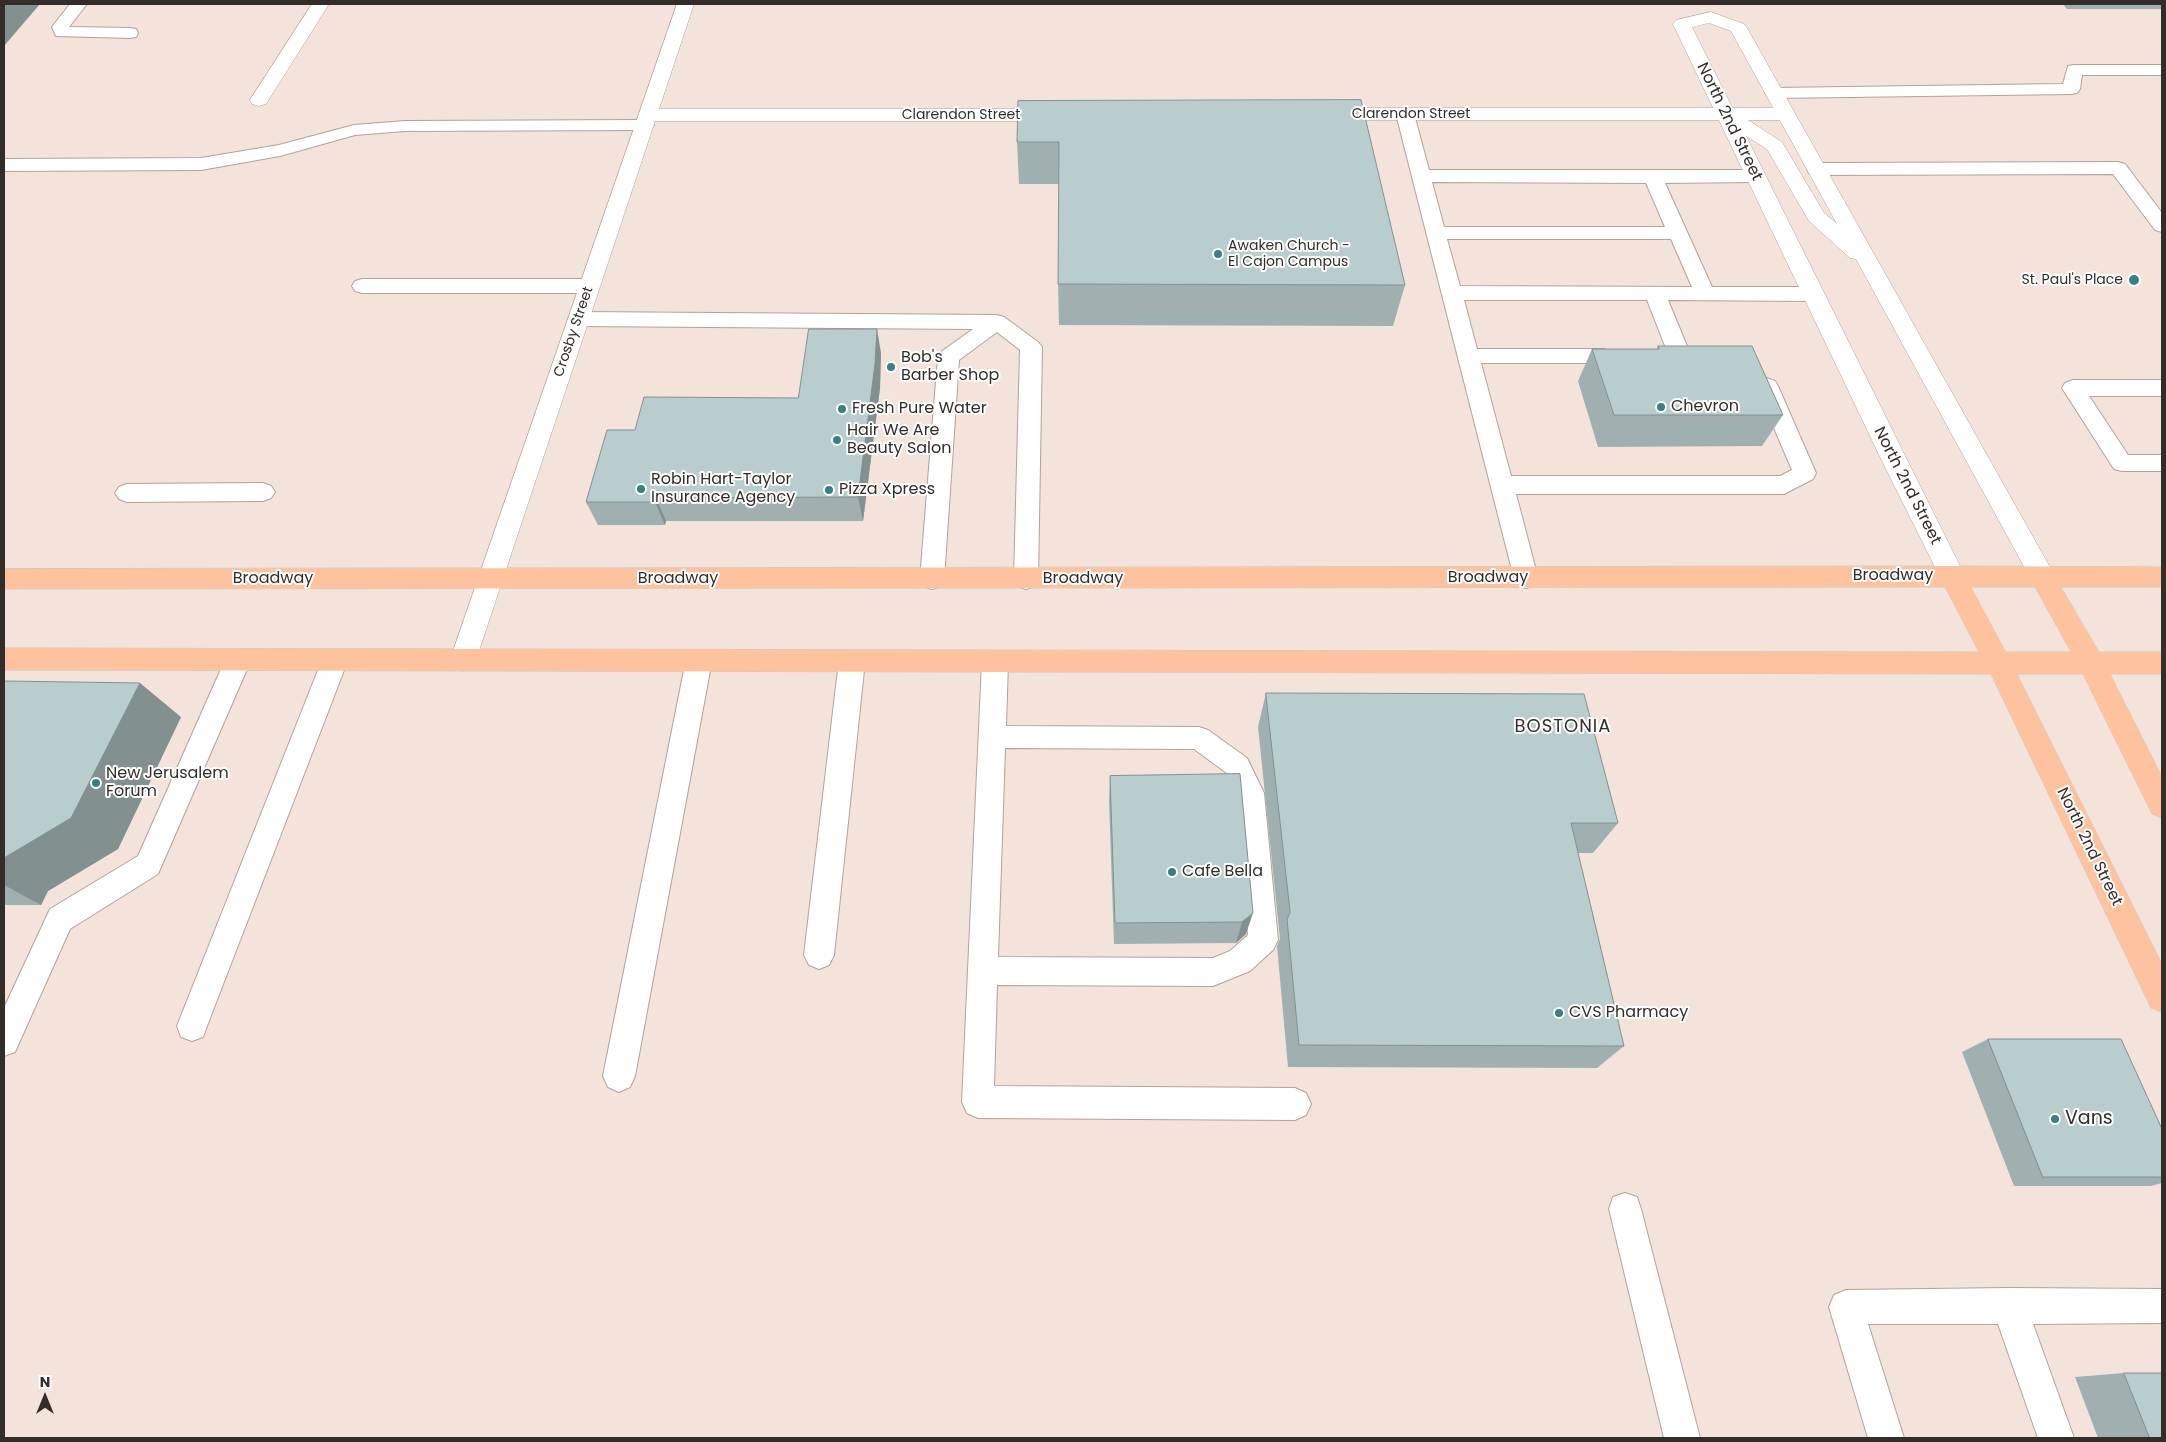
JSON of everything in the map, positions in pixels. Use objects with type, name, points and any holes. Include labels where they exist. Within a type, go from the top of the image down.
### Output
[{"type":"main road","name":"North 2nd Street","points":[[1952,576],[1999,664],[2162,998]]},
{"type":"main road","name":"North 2nd Street","points":[[2042,576],[2091,663],[2162,805]]},
{"type":"main road","name":"Broadway","points":[[4,579],[2162,577]]},
{"type":"main road","points":[[4,659],[2162,663]]},
{"type":"street","points":[[259,100],[320,4]]},
{"type":"street","name":"Crosby Street","points":[[463,660],[685,4]]},
{"type":"street","name":"North 2nd Street","points":[[1952,576],[1894,461],[1682,24],[1707,10],[1738,28],[1784,114],[1873,267],[2042,576]]},
{"type":"street","name":"Clarendon Street","points":[[646,120],[1076,114]]},
{"type":"street","name":"Clarendon Street","points":[[1306,114],[1784,114]]},
{"type":"street","points":[[1725,114],[1775,146],[1816,217],[1873,267]]},
{"type":"lane","points":[[79,4],[60,27],[62,32],[130,33]]},
{"type":"lane","points":[[1774,94],[2070,89],[2074,70],[2162,70]]},
{"type":"lane","points":[[1405,114],[1526,578]]},
{"type":"lane","points":[[4,165],[201,164],[280,150],[354,130],[405,126],[646,120]]},
{"type":"lane","points":[[1816,169],[2118,168],[2162,226]]},
{"type":"lane","points":[[1421,176],[1756,176]]},
{"type":"lane","points":[[1653,177],[1705,294]]},
{"type":"lane","points":[[1436,233],[1678,233]]},
{"type":"lane","points":[[362,286],[589,286]]},
{"type":"lane","points":[[1452,294],[1813,294]]},
{"type":"lane","points":[[1655,294],[1680,356]]},
{"type":"lane","points":[[578,319],[997,322],[1031,346],[1026,579]]},
{"type":"lane","points":[[932,579],[949,357],[997,322]]},
{"type":"lane","points":[[1468,356],[1603,356]]},
{"type":"lane","points":[[1502,485],[1784,485],[1804,473],[1758,365]]},
{"type":"lane","points":[[2162,388],[2073,388],[2122,463],[2162,463]]},
{"type":"lane","points":[[127,493],[263,492]]},
{"type":"lane","points":[[4,1041],[60,919],[148,865],[238,660]]},
{"type":"lane","points":[[192,1026],[335,660]]},
{"type":"lane","points":[[618,1076],[699,660]]},
{"type":"lane","points":[[818,955],[852,661]]},
{"type":"lane","points":[[995,662],[978,1102],[1295,1104]]},
{"type":"lane","points":[[983,972],[1213,972],[1240,961],[1263,940],[1250,793],[1238,766],[1199,738],[993,737]]},
{"type":"lane","points":[[1626,1209],[1682,1438]]},
{"type":"lane","points":[[2008,1306],[2056,1438]]},
{"type":"lane","points":[[1886,1438],[1846,1307],[2162,1306]]},
{"type":"building","name":"Awaken Church - El Cajon Campus","points":[[1361,100],[1405,285],[1058,284],[1059,142],[1017,142],[1018,101]]},
{"type":"building","points":[[809,329],[877,329],[875,364],[858,497],[656,498],[655,502],[586,502],[607,430],[635,430],[644,397],[798,398]]},
{"type":"building","points":[[1658,346],[1752,346],[1783,415],[1614,415],[1592,349],[1659,349]]},
{"type":"building","points":[[4,681],[140,683],[71,818],[4,858]]},
{"type":"building","name":"CVS Pharmacy","points":[[1266,693],[1584,694],[1618,823],[1571,823],[1624,1046],[1299,1045],[1287,919],[1290,913]]},
{"type":"building","name":"Cafe Bella","points":[[1240,774],[1253,913],[1242,922],[1115,923],[1110,776]]},
{"type":"building","name":"Vans","points":[[1988,1039],[2121,1039],[2162,1129],[2162,1177],[2043,1177]]},
{"type":"building","points":[[2124,1373],[2162,1373],[2162,1438],[2150,1438]]},
{"type":"place","name":"Awaken Church - El Cajon Campus","points":[[1218,254]]},
{"type":"place","name":"St. Paul's Place","points":[[2134,280]]},
{"type":"place","name":"Bob's Barber Shop","points":[[891,367]]},
{"type":"place","name":"Chevron","points":[[1661,407]]},
{"type":"place","name":"Fresh Pure Water","points":[[842,409]]},
{"type":"place","name":"Hair We Are Beauty Salon","points":[[837,440]]},
{"type":"place","name":"Robin Hart-Taylor Insurance Agency","points":[[641,489]]},
{"type":"place","name":"Pizza Xpress","points":[[829,490]]},
{"type":"place","name":"New Jerusalem Forum","points":[[96,783]]},
{"type":"place","name":"Cafe Bella","points":[[1172,872]]},
{"type":"place","name":"CVS Pharmacy","points":[[1559,1013]]},
{"type":"place","name":"Vans","points":[[2055,1119]]},
{"type":"district","name":"BOSTONIA","points":[[1563,727]]}]
